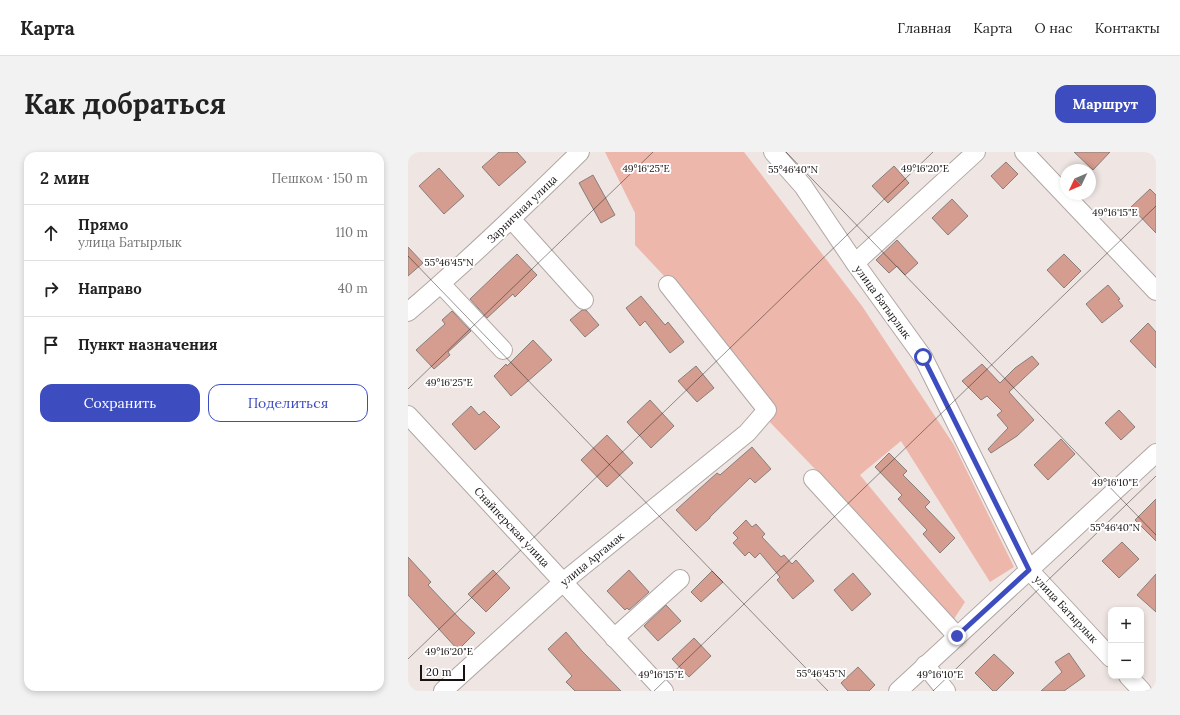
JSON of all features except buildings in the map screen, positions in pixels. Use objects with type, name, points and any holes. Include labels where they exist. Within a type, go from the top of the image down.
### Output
[{"type":"street","name":"Зарничная улица","points":[[408,312],[512,220],[580,152]]},
{"type":"street","name":"улица Батырлык","points":[[773,152],[803,186],[923,357],[1029,570],[1108,655]]},
{"type":"street","points":[[856,263],[976,152]]},
{"type":"street","points":[[1024,152],[1156,291]]},
{"type":"street","points":[[512,220],[584,300]]},
{"type":"street","points":[[441,284],[503,350]]},
{"type":"street","name":"улица Аргамак","points":[[443,691],[563,582],[747,433],[767,410],[668,285]]},
{"type":"street","name":"Снайперская улица","points":[[408,415],[664,691]]},
{"type":"street","points":[[898,691],[1156,453]]},
{"type":"street","points":[[813,479],[957,636]]},
{"type":"street","points":[[614,638],[680,579]]},
{"type":"street","points":[[925,665],[946,691]]},
{"type":"street","points":[[1131,679],[1142,691]]},
{"type":"shaded area","points":[[605,152],[744,152],[862,306],[954,445],[1014,567],[990,582],[901,441],[860,475],[965,602],[954,619],[841,496],[763,415],[696,310],[635,245],[635,213]]},
{"type":"route","points":[[923,357],[1029,570],[957,636]]}]
